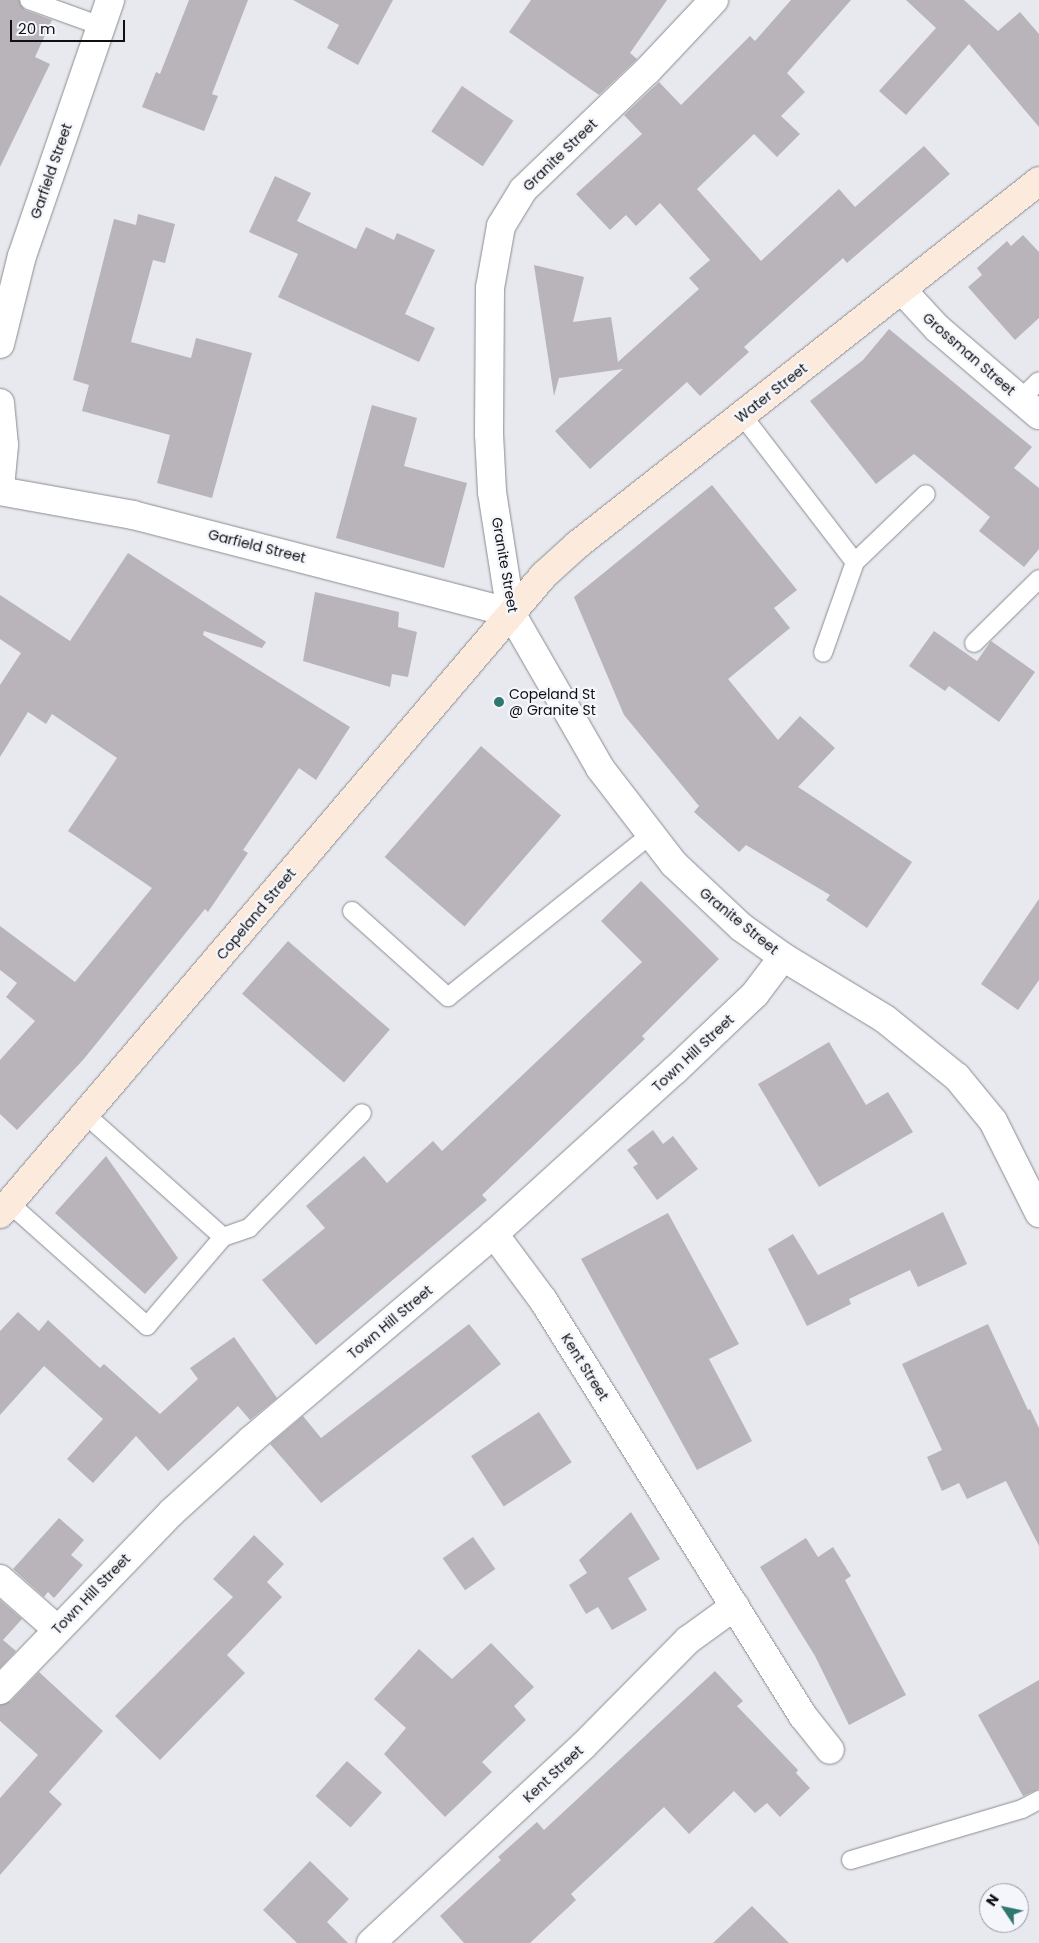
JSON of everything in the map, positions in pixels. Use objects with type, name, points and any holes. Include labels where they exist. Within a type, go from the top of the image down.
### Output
[{"type":"main road","name":"Water Street","points":[[511,613],[544,575],[577,545],[1039,181]]},
{"type":"main road","name":"Copeland Street","points":[[5,1209],[511,613]]},
{"type":"street","name":"Garfield Street","points":[[0,341],[22,256],[110,0]]},
{"type":"street","name":"Granite Street","points":[[714,0],[648,70],[523,190],[501,226],[490,288],[489,443],[492,492],[511,613],[579,735],[650,835],[719,908],[783,957],[892,1023],[957,1077],[1003,1137],[1039,1212]]},
{"type":"street","name":"Grossman Street","points":[[902,290],[937,328],[1033,398]]},
{"type":"street","name":"Garfield Street","points":[[0,402],[4,445],[0,490],[133,515],[511,613]]},
{"type":"street","name":"Town Hill Street","points":[[0,1690],[172,1512],[251,1440],[494,1234],[729,1020],[783,957]]},
{"type":"street","name":"Kent Street","points":[[494,1234],[543,1300],[803,1716],[830,1750]]},
{"type":"street","points":[[0,1579],[57,1629]]},
{"type":"street","name":"Kent Street","points":[[371,1943],[583,1746],[688,1640],[734,1606]]},
{"type":"lane","points":[[29,0],[101,26]]},
{"type":"lane","points":[[742,415],[855,562]]},
{"type":"lane","points":[[823,653],[855,562],[926,494]]},
{"type":"lane","points":[[974,643],[1039,579]]},
{"type":"lane","points":[[352,911],[448,997],[650,835]]},
{"type":"lane","points":[[5,1209],[147,1326],[224,1237],[249,1228],[362,1113]]},
{"type":"lane","points":[[85,1114],[224,1237]]},
{"type":"lane","points":[[851,1860],[1022,1809],[1039,1800]]},
{"type":"building","points":[[0,0],[19,0],[25,10],[52,20],[35,57],[50,64],[0,167]]},
{"type":"building","points":[[189,0],[248,0],[212,94],[218,96],[204,131],[142,107],[156,72],[160,74]]},
{"type":"building","points":[[293,0],[393,0],[358,65],[327,48],[339,25]]},
{"type":"building","points":[[531,0],[667,0],[630,53],[637,59],[599,95],[509,32]]},
{"type":"building","points":[[791,0],[851,0],[787,73],[805,92],[781,116],[800,134],[777,157],[754,134],[697,189],[761,261],[839,189],[855,207],[924,146],[950,174],[847,263],[843,258],[744,347],[749,352],[700,396],[687,382],[590,469],[555,431],[623,369],[559,378],[554,396],[534,265],[584,277],[573,322],[611,317],[618,362],[699,289],[689,278],[710,260],[660,203],[636,226],[626,215],[610,230],[576,194],[642,134],[624,115],[659,82],[681,105],[750,36],[755,41]]},
{"type":"building","points":[[906,0],[964,0],[998,31],[1020,12],[1039,34],[1039,127],[969,44],[906,115],[879,91],[936,28]]},
{"type":"building","points":[[462,86],[513,121],[483,166],[431,132]]},
{"type":"building","points":[[275,176],[311,193],[297,221],[356,249],[366,227],[394,240],[397,233],[435,250],[405,314],[435,328],[419,362],[278,297],[298,254],[249,232]]},
{"type":"building","points":[[138,214],[175,224],[165,263],[153,260],[131,342],[191,358],[196,338],[252,353],[212,498],[157,483],[170,435],[82,411],[89,385],[73,380],[114,219],[136,225]]},
{"type":"building","points":[[1023,235],[1039,252],[1039,318],[1015,340],[968,287],[982,275],[977,268],[1007,241],[1011,246]]},
{"type":"building","points":[[889,329],[1032,447],[1014,468],[1039,488],[1039,549],[1024,567],[979,531],[990,517],[914,454],[876,484],[810,401],[863,360]]},
{"type":"building","points":[[372,405],[417,418],[404,466],[467,483],[444,568],[336,538]]},
{"type":"building","points":[[712,485],[797,590],[774,608],[790,628],[728,679],[778,740],[800,716],[835,748],[798,787],[912,862],[867,928],[826,900],[830,895],[746,845],[739,852],[694,812],[699,806],[624,715],[574,597]]},
{"type":"building","points":[[128,553],[266,642],[262,648],[204,631],[203,635],[350,727],[316,780],[299,768],[243,850],[248,853],[208,912],[205,909],[83,1060],[17,1130],[0,1114],[0,1060],[35,1021],[6,997],[17,983],[0,970],[0,926],[75,982],[152,888],[68,831],[117,758],[52,714],[46,724],[28,712],[0,757],[0,685],[21,653],[0,639],[0,595],[70,641]]},
{"type":"building","points":[[315,592],[399,612],[398,627],[417,632],[408,677],[392,674],[390,687],[303,661]]},
{"type":"building","points":[[934,631],[977,661],[991,641],[1035,672],[999,722],[949,686],[945,691],[909,666]]},
{"type":"building","points":[[481,746],[561,816],[465,926],[385,857]]},
{"type":"building","points":[[641,881],[719,959],[642,1036],[645,1039],[482,1195],[487,1200],[316,1345],[262,1280],[325,1228],[306,1206],[364,1156],[387,1183],[433,1141],[442,1151],[642,962],[601,921]]},
{"type":"building","points":[[1039,899],[1039,980],[1018,1010],[981,984]]},
{"type":"building","points":[[288,941],[390,1030],[344,1082],[242,994]]},
{"type":"building","points":[[829,1042],[866,1105],[888,1092],[913,1132],[819,1187],[758,1084]]},
{"type":"building","points":[[653,1130],[663,1144],[673,1136],[698,1169],[657,1200],[633,1167],[638,1164],[627,1150]]},
{"type":"building","points":[[106,1156],[178,1258],[145,1294],[55,1213]]},
{"type":"building","points":[[943,1212],[967,1264],[918,1287],[910,1270],[849,1299],[851,1304],[807,1326],[768,1249],[793,1234],[818,1275]]},
{"type":"building","points":[[668,1213],[739,1344],[709,1359],[752,1441],[697,1470],[581,1259]]},
{"type":"building","points":[[18,1312],[39,1331],[48,1320],[100,1368],[104,1364],[160,1414],[198,1379],[190,1368],[234,1337],[277,1398],[250,1420],[238,1406],[168,1471],[136,1436],[93,1483],[67,1459],[103,1419],[44,1366],[0,1415],[0,1331]]},
{"type":"building","points":[[469,1324],[501,1364],[321,1503],[270,1444],[303,1416],[321,1438]]},
{"type":"building","points":[[988,1324],[1028,1410],[1030,1409],[1039,1428],[1039,1546],[1006,1481],[967,1499],[959,1483],[942,1491],[927,1457],[942,1450],[902,1364]]},
{"type":"building","points":[[539,1412],[572,1462],[504,1506],[471,1456]]},
{"type":"building","points":[[631,1512],[660,1559],[628,1578],[647,1610],[612,1630],[598,1607],[586,1614],[569,1585],[587,1573],[579,1560]]},
{"type":"building","points":[[59,1518],[84,1540],[71,1555],[83,1565],[54,1598],[48,1592],[44,1597],[13,1569]]},
{"type":"building","points":[[254,1535],[284,1564],[267,1582],[282,1597],[227,1655],[245,1673],[160,1760],[115,1716],[233,1597],[213,1579]]},
{"type":"building","points":[[473,1537],[495,1569],[465,1590],[443,1558]]},
{"type":"building","points":[[806,1538],[818,1557],[833,1547],[851,1576],[845,1580],[906,1695],[849,1725],[815,1656],[760,1567]]},
{"type":"building","points":[[0,1600],[22,1619],[3,1640],[16,1651],[0,1668]]},
{"type":"building","points":[[491,1643],[534,1687],[514,1706],[526,1720],[482,1762],[492,1772],[445,1817],[384,1754],[406,1728],[374,1699],[419,1649],[452,1679]]},
{"type":"building","points":[[715,1671],[743,1701],[737,1706],[798,1770],[796,1773],[810,1788],[780,1817],[767,1803],[755,1813],[734,1791],[689,1834],[664,1807],[571,1894],[576,1900],[530,1943],[464,1943],[440,1916],[501,1860],[498,1857],[537,1822],[544,1830]]},
{"type":"building","points":[[39,1672],[103,1731],[49,1792],[62,1804],[0,1875],[0,1798],[38,1755],[0,1721],[0,1705],[11,1701]]},
{"type":"building","points":[[1039,1680],[1039,1789],[1023,1796],[978,1715]]},
{"type":"building","points":[[347,1761],[382,1792],[350,1827],[316,1796]]},
{"type":"building","points":[[310,1861],[349,1899],[327,1922],[348,1943],[297,1943],[263,1910]]},
{"type":"building","points":[[752,1906],[789,1943],[713,1943]]},
{"type":"place","name":"Copeland St @ Granite St","points":[[499,702]]}]
